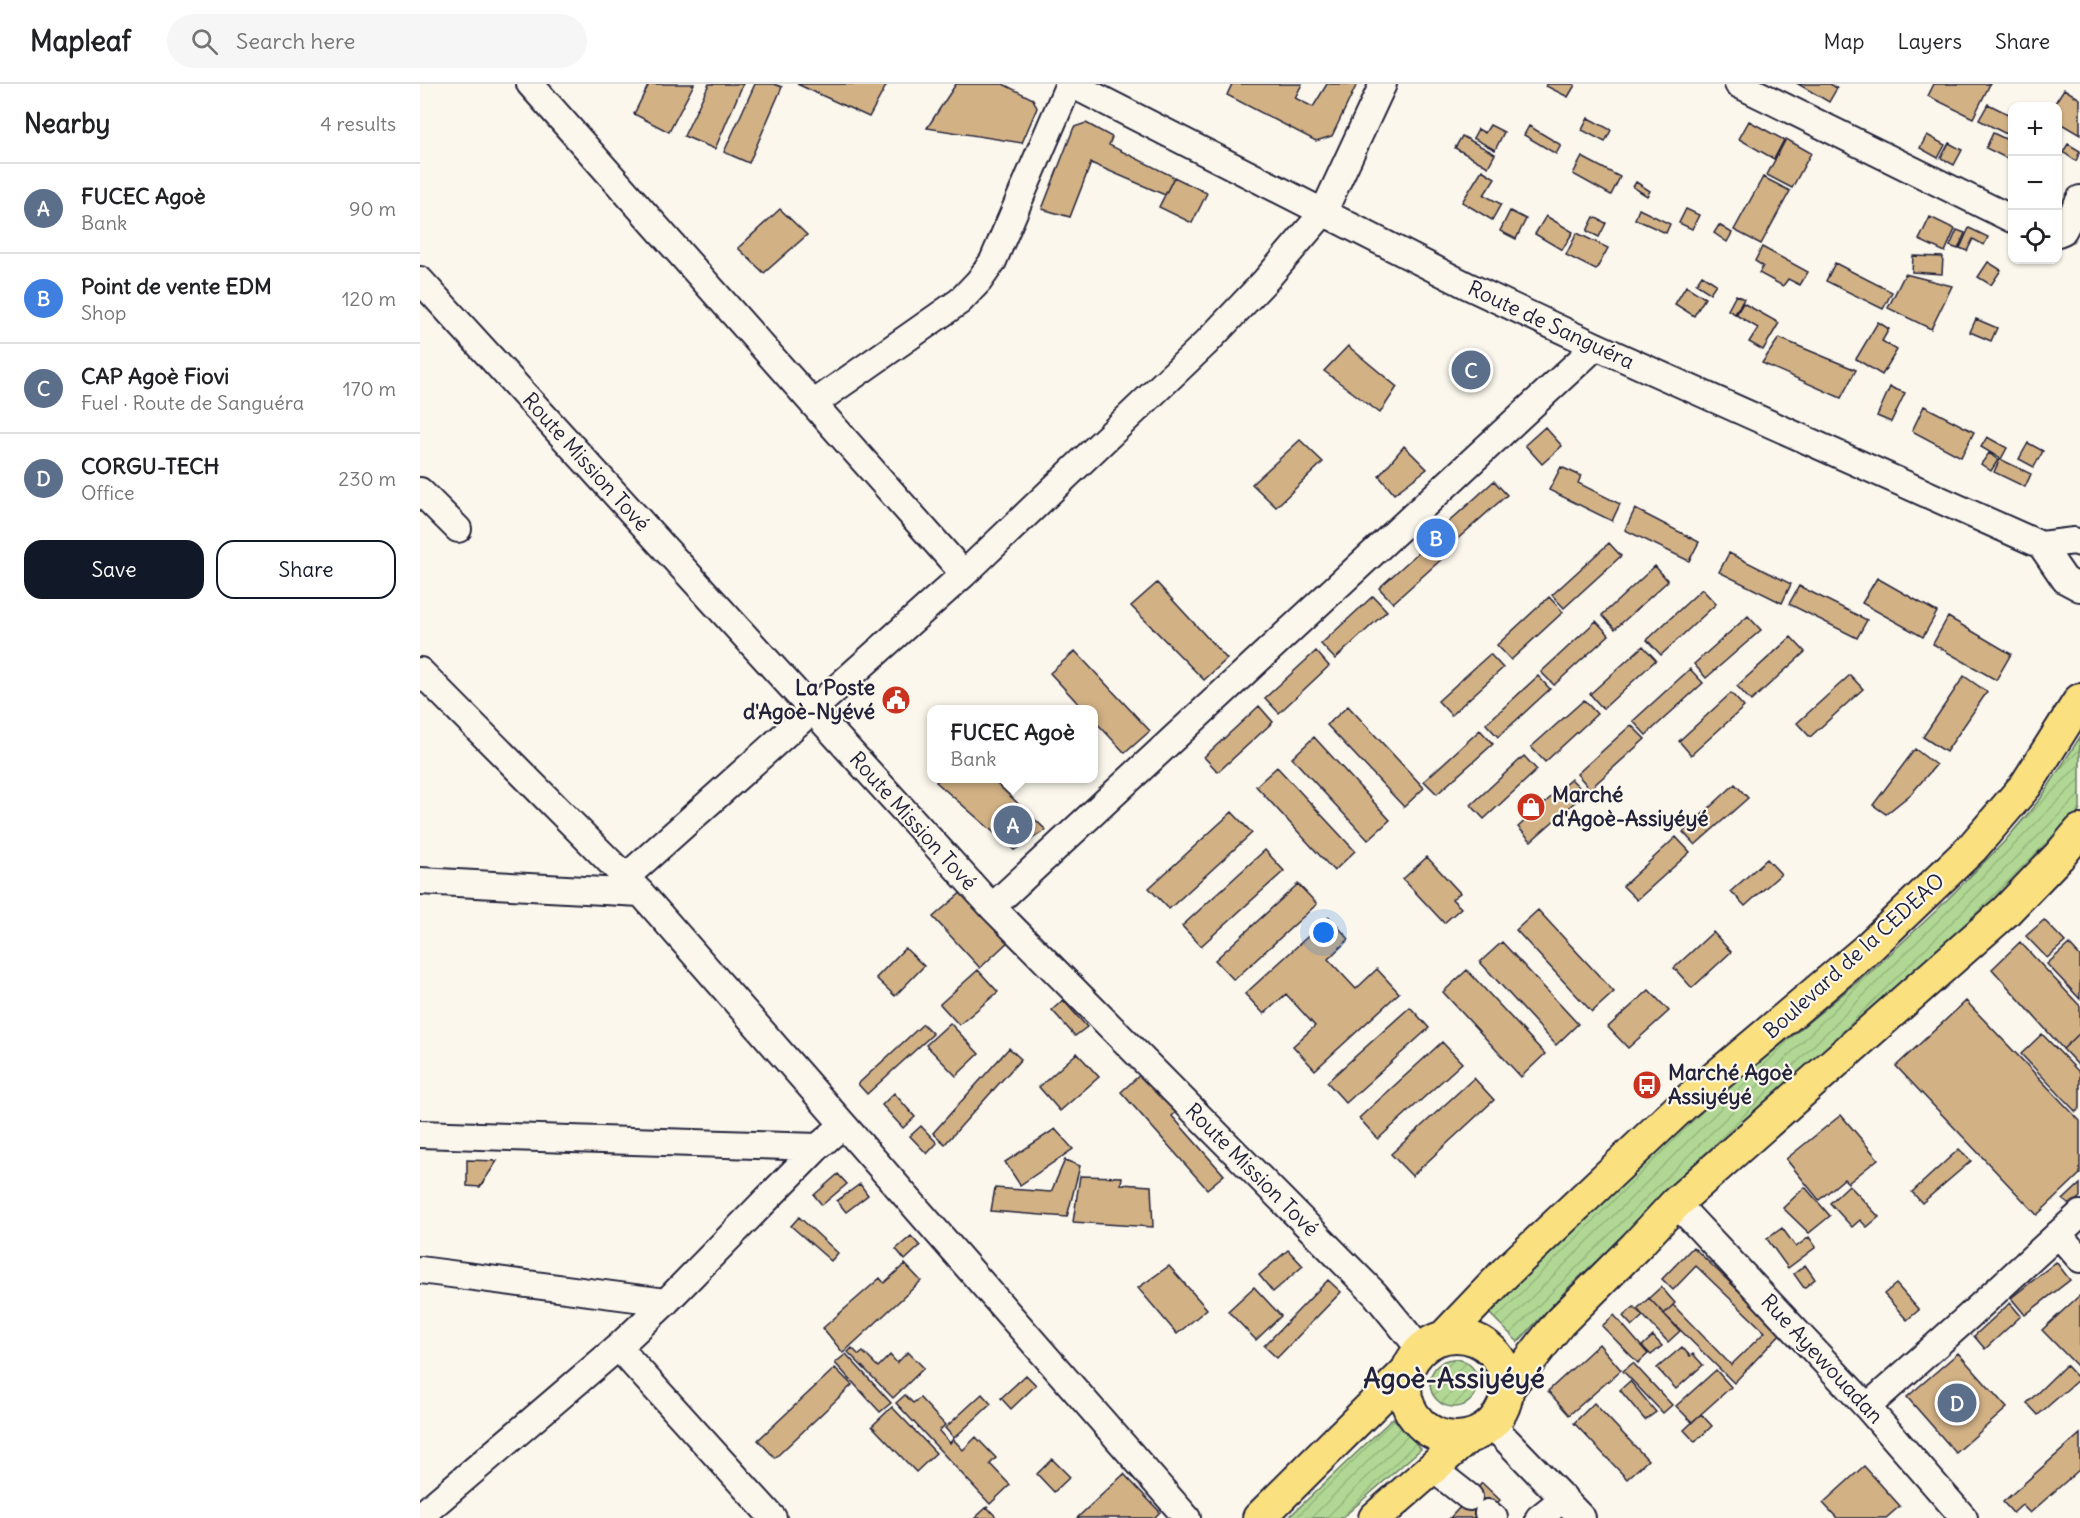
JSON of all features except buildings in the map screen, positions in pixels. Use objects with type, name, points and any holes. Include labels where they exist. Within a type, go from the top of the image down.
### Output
[{"type":"main road","name":"Boulevard de la CEDEAO","points":[[1423,1353],[1685,1103],[1866,951],[1972,848],[2026,785],[2080,700]]},
{"type":"main road","points":[[1508,1388],[1559,1323],[1676,1203],[2006,910],[2080,831]]},
{"type":"main road","points":[[1259,1518],[1423,1353],[1457,1335],[1471,1337],[1483,1343],[1502,1362],[1506,1375],[1508,1388],[1500,1414],[1432,1468],[1375,1518]]},
{"type":"main road","points":[[1423,1353],[1404,1385],[1410,1411],[1418,1422],[1441,1436],[1454,1438],[1479,1430]]},
{"type":"street","points":[[530,84],[964,574]]},
{"type":"street","points":[[813,404],[960,301],[979,281],[993,261],[1070,84]]},
{"type":"street","name":"Route de Sanguéra","points":[[1070,84],[1468,286],[1596,346],[2042,544],[2074,541],[2080,543]]},
{"type":"street","points":[[420,881],[633,885],[813,710],[964,574],[1207,342],[1265,281],[1323,213],[1383,84]]},
{"type":"street","points":[[1738,84],[2008,217]]},
{"type":"street","points":[[2062,232],[2080,199]]},
{"type":"street","name":"Route Mission Tové","points":[[420,280],[992,908],[1375,1294],[1423,1353]]},
{"type":"street","points":[[992,908],[1596,346]]},
{"type":"street","points":[[420,491],[458,529]]},
{"type":"street","points":[[2042,544],[2066,580],[2080,588]]},
{"type":"street","points":[[420,671],[633,885],[1187,1518]]},
{"type":"street","points":[[425,1513],[618,1347],[666,1302],[818,1147],[843,1125]]},
{"type":"street","points":[[420,1134],[818,1147]]},
{"type":"street","name":"Rue Ayewouadan","points":[[1676,1203],[1867,1407],[1964,1518]]},
{"type":"street","points":[[1867,1407],[2080,1214]]},
{"type":"street","points":[[2058,1234],[2080,1258]]},
{"type":"street","points":[[420,1270],[666,1302]]},
{"type":"street","points":[[618,1347],[773,1518]]},
{"type":"street","points":[[1479,1430],[1564,1498],[1582,1518]]},
{"type":"street","points":[[1432,1468],[1484,1509]]},
{"type":"street","points":[[1539,1518],[1564,1498]]},
{"type":"green space","points":[[2080,737],[2080,810],[2063,835],[2006,894],[1721,1144],[1571,1285],[1518,1342],[1486,1310],[1596,1205],[1692,1118],[1878,965],[1936,911],[2004,842],[2041,798]]},
{"type":"green space","points":[[1449,1359],[1459,1359],[1471,1366],[1478,1378],[1478,1388],[1471,1400],[1459,1407],[1449,1407],[1434,1396],[1430,1388],[1430,1378],[1441,1363]]},
{"type":"green space","points":[[1393,1418],[1421,1449],[1342,1518],[1288,1518]]},
{"type":"place","name":"CAP Agoè Fiovi","points":[[1471,370]]},
{"type":"place","name":"Point de vente EDM","points":[[1436,538]]},
{"type":"place","name":"La Poste d'Agoè-Nyévé","points":[[896,700]]},
{"type":"place","name":"Marché d'Agoè-Assiyéyé","points":[[1531,807]]},
{"type":"place","name":"FUCEC Agoè","points":[[1013,825]]},
{"type":"place","name":"Marché Agoè Assiyéyé","points":[[1647,1085]]},
{"type":"place","name":"CORGU-TECH","points":[[1957,1403]]},
{"type":"district","name":"Agoè-Assiyéyé","points":[[1454,1379]]}]
